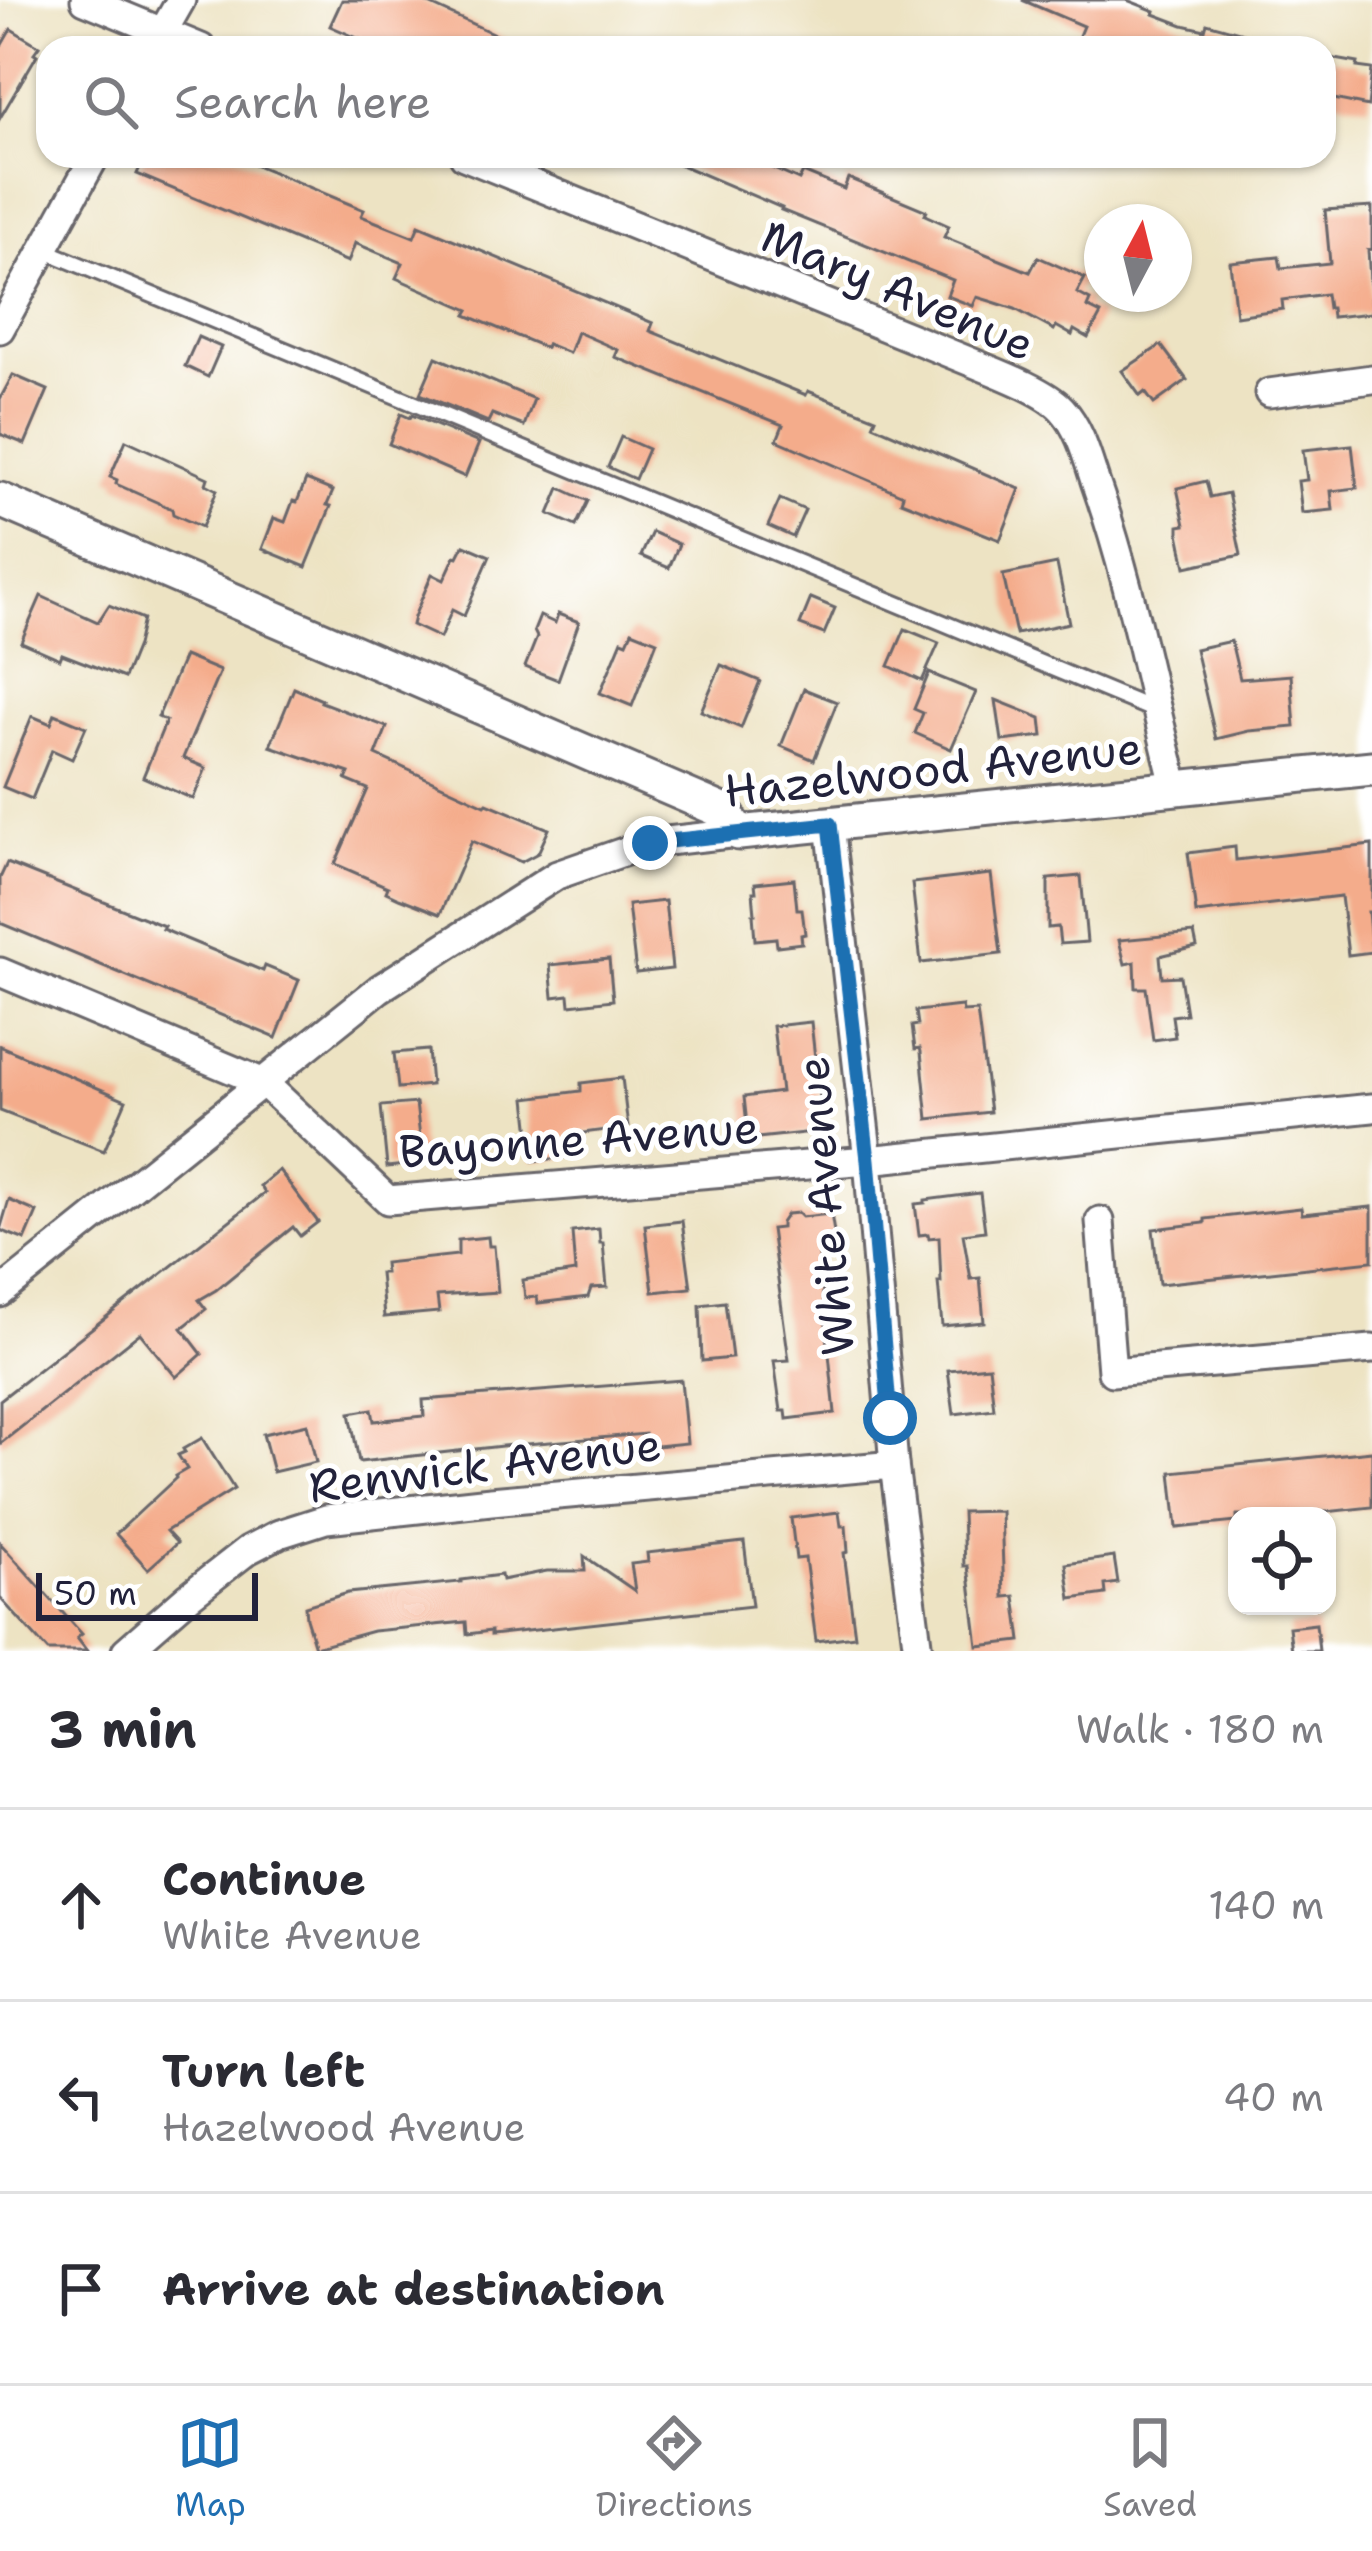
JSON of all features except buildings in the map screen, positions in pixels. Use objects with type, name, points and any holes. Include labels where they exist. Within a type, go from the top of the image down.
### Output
[{"type":"street","points":[[85,0],[151,36]]},
{"type":"street","points":[[160,36],[181,0]]},
{"type":"street","points":[[0,329],[88,168]]},
{"type":"street","name":"Mary Avenue","points":[[494,168],[971,362],[1061,408],[1081,442],[1102,501],[1176,789]]},
{"type":"street","points":[[1269,392],[1372,380]]},
{"type":"street","points":[[0,500],[724,812],[739,833]]},
{"type":"street","name":"Hazelwood Avenue","points":[[0,1293],[379,989],[557,875],[650,843],[1372,768]]},
{"type":"street","name":"White Avenue","points":[[830,824],[868,1160],[894,1465],[918,1651]]},
{"type":"street","name":"Bayonne Avenue","points":[[0,972],[264,1083],[388,1201],[868,1160],[1372,1108]]},
{"type":"street","points":[[1100,1221],[1112,1372],[1372,1349]]},
{"type":"street","name":"Renwick Avenue","points":[[126,1651],[248,1550],[326,1519],[894,1465]]},
{"type":"lane","points":[[44,250],[1156,711]]},
{"type":"route","points":[[650,843],[830,824],[868,1160],[890,1418]]}]
